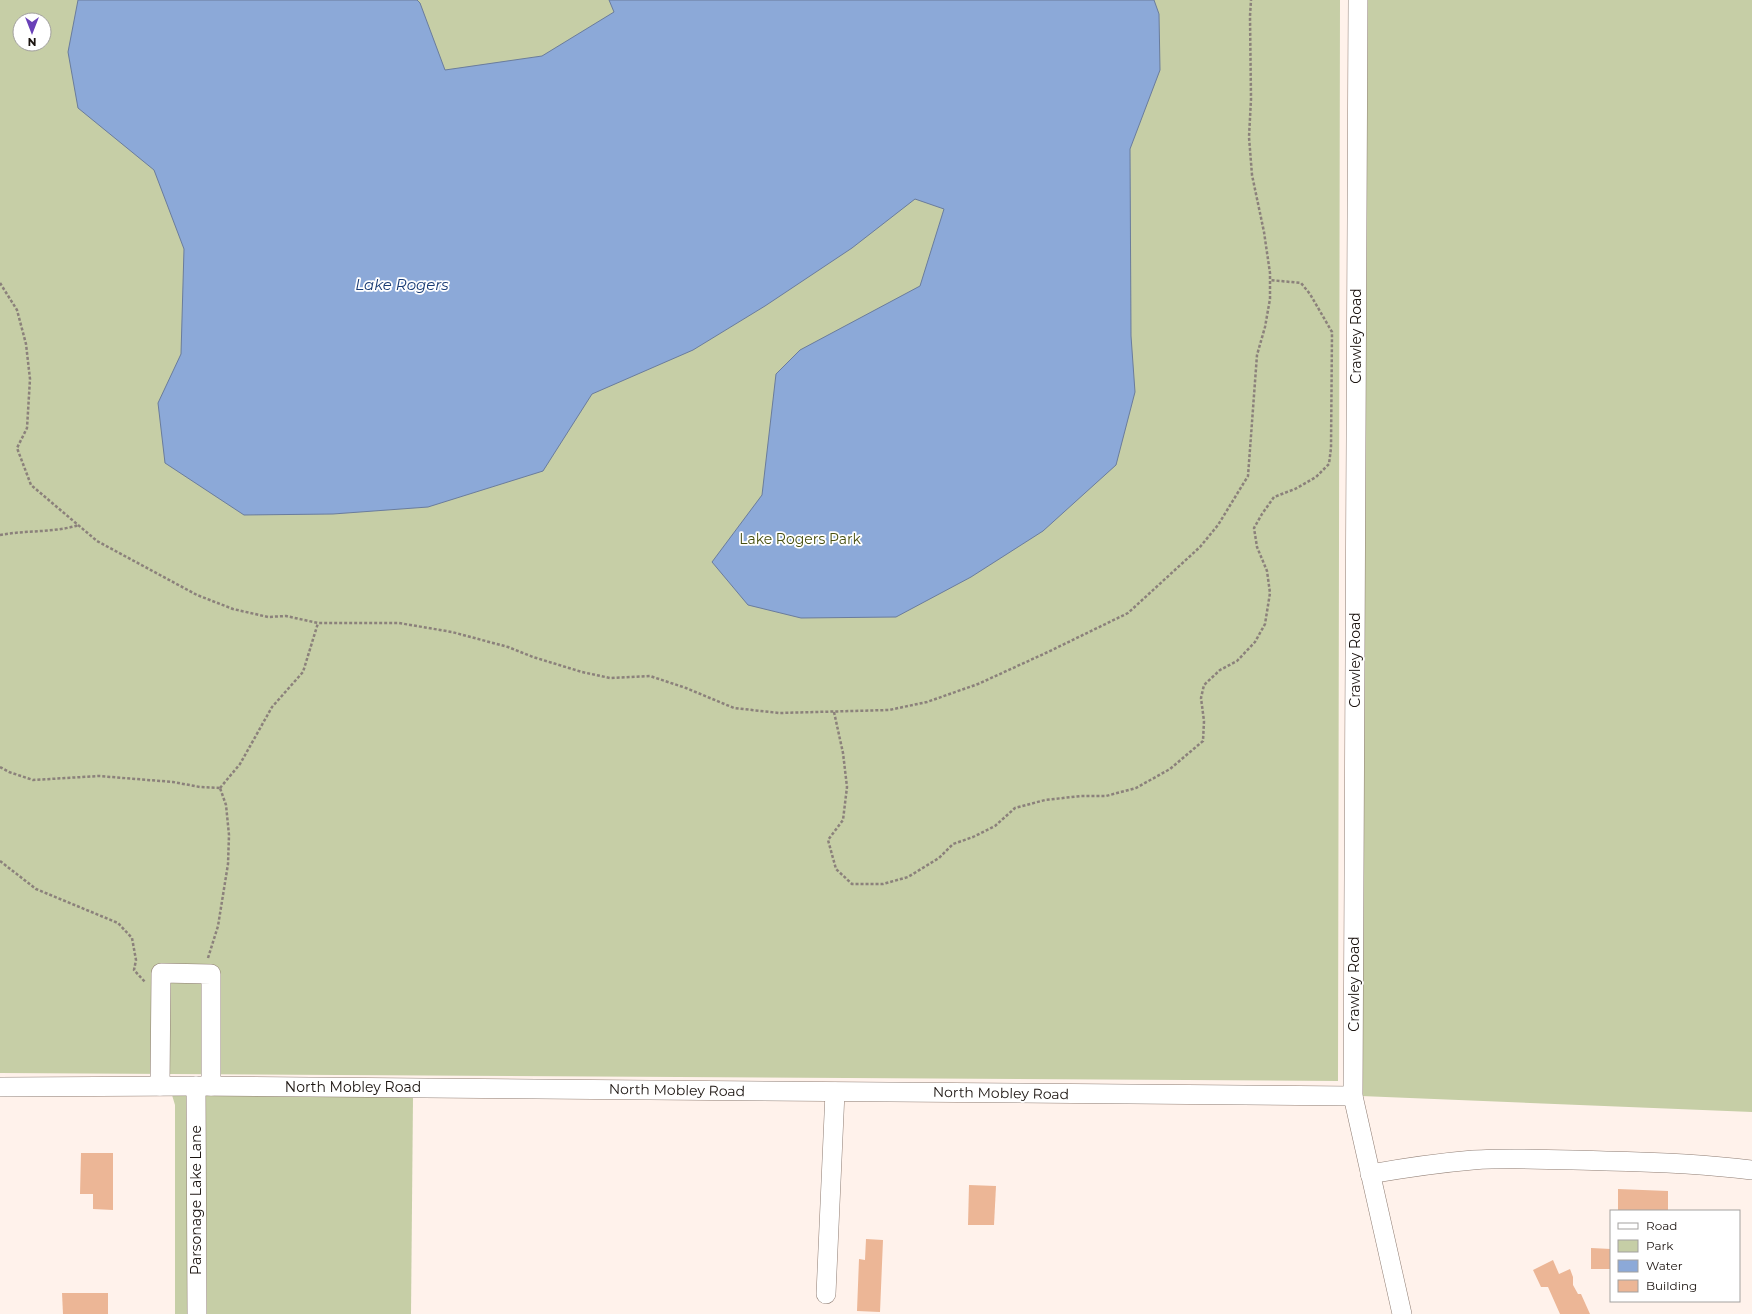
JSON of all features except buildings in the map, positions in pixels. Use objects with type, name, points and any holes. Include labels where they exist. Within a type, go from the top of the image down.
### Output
[{"type":"street","name":"Crawley Road","points":[[1358,0],[1353,1096],[1402,1314]]},
{"type":"street","name":"Parsonage Lake Lane","points":[[160,1086],[161,973],[211,974],[204,1086],[197,1314]]},
{"type":"street","name":"North Mobley Road","points":[[0,1087],[204,1086],[1353,1096]]},
{"type":"street","points":[[826,1294],[835,1092]]},
{"type":"street","points":[[1370,1174],[1423,1165],[1482,1160],[1669,1163],[1712,1165],[1752,1170]]},
{"type":"path","points":[[0,283],[17,310],[26,344],[30,379],[27,428],[17,448],[31,485],[97,541],[197,595],[233,609],[268,617],[286,616],[318,624],[398,624],[452,632],[508,647],[554,663],[610,678],[650,676],[686,688],[734,708],[779,713],[834,712],[890,710],[927,702],[978,684],[1128,613],[1200,547],[1218,525],[1248,476],[1257,355],[1265,327],[1270,299],[1270,280],[1264,232],[1252,175],[1250,144],[1251,0]]},
{"type":"path","points":[[834,712],[843,753],[847,787],[843,820],[828,840],[836,869],[852,884],[883,884],[908,877],[939,858],[953,844],[973,837],[995,826],[1015,808],[1044,800],[1081,796],[1106,796],[1136,788],[1170,769],[1203,741],[1204,721],[1201,698],[1204,685],[1220,670],[1237,661],[1255,642],[1265,624],[1270,593],[1267,571],[1257,547],[1254,528],[1274,497],[1295,489],[1316,477],[1329,464],[1332,448],[1332,332],[1310,294],[1301,283],[1270,280]]},
{"type":"path","points":[[0,535],[16,532],[65,529],[79,525]]},
{"type":"path","points":[[220,788],[240,764],[272,707],[303,672],[318,624]]},
{"type":"path","points":[[0,767],[9,772],[33,780],[99,776],[172,782],[200,787],[220,788]]},
{"type":"path","points":[[210,952],[218,926],[228,864],[229,835],[227,812],[220,788]]},
{"type":"path","points":[[0,861],[36,888],[118,923],[132,938],[136,960],[134,970],[147,985]]},
{"type":"green space","name":"Lake Rogers Park","points":[[0,0],[1340,0],[1338,1081],[0,1073]]},
{"type":"green space","points":[[1366,0],[1752,0],[1752,1112],[1361,1096]]},
{"type":"green space","points":[[172,1095],[188,1095],[189,1314],[175,1314],[175,1105]]},
{"type":"green space","points":[[204,1095],[413,1097],[411,1314],[204,1314]]},
{"type":"water","name":"Lake Rogers","points":[[78,0],[417,0],[420,3],[445,70],[542,56],[614,12],[609,0],[1154,0],[1159,14],[1160,70],[1130,149],[1131,336],[1135,392],[1116,465],[1043,531],[971,577],[896,617],[801,618],[748,605],[712,562],[762,495],[776,374],[800,350],[920,286],[944,209],[915,199],[852,248],[765,306],[693,350],[592,394],[543,471],[428,507],[333,514],[244,515],[165,463],[158,403],[181,354],[184,249],[154,170],[78,108],[68,52]]}]
